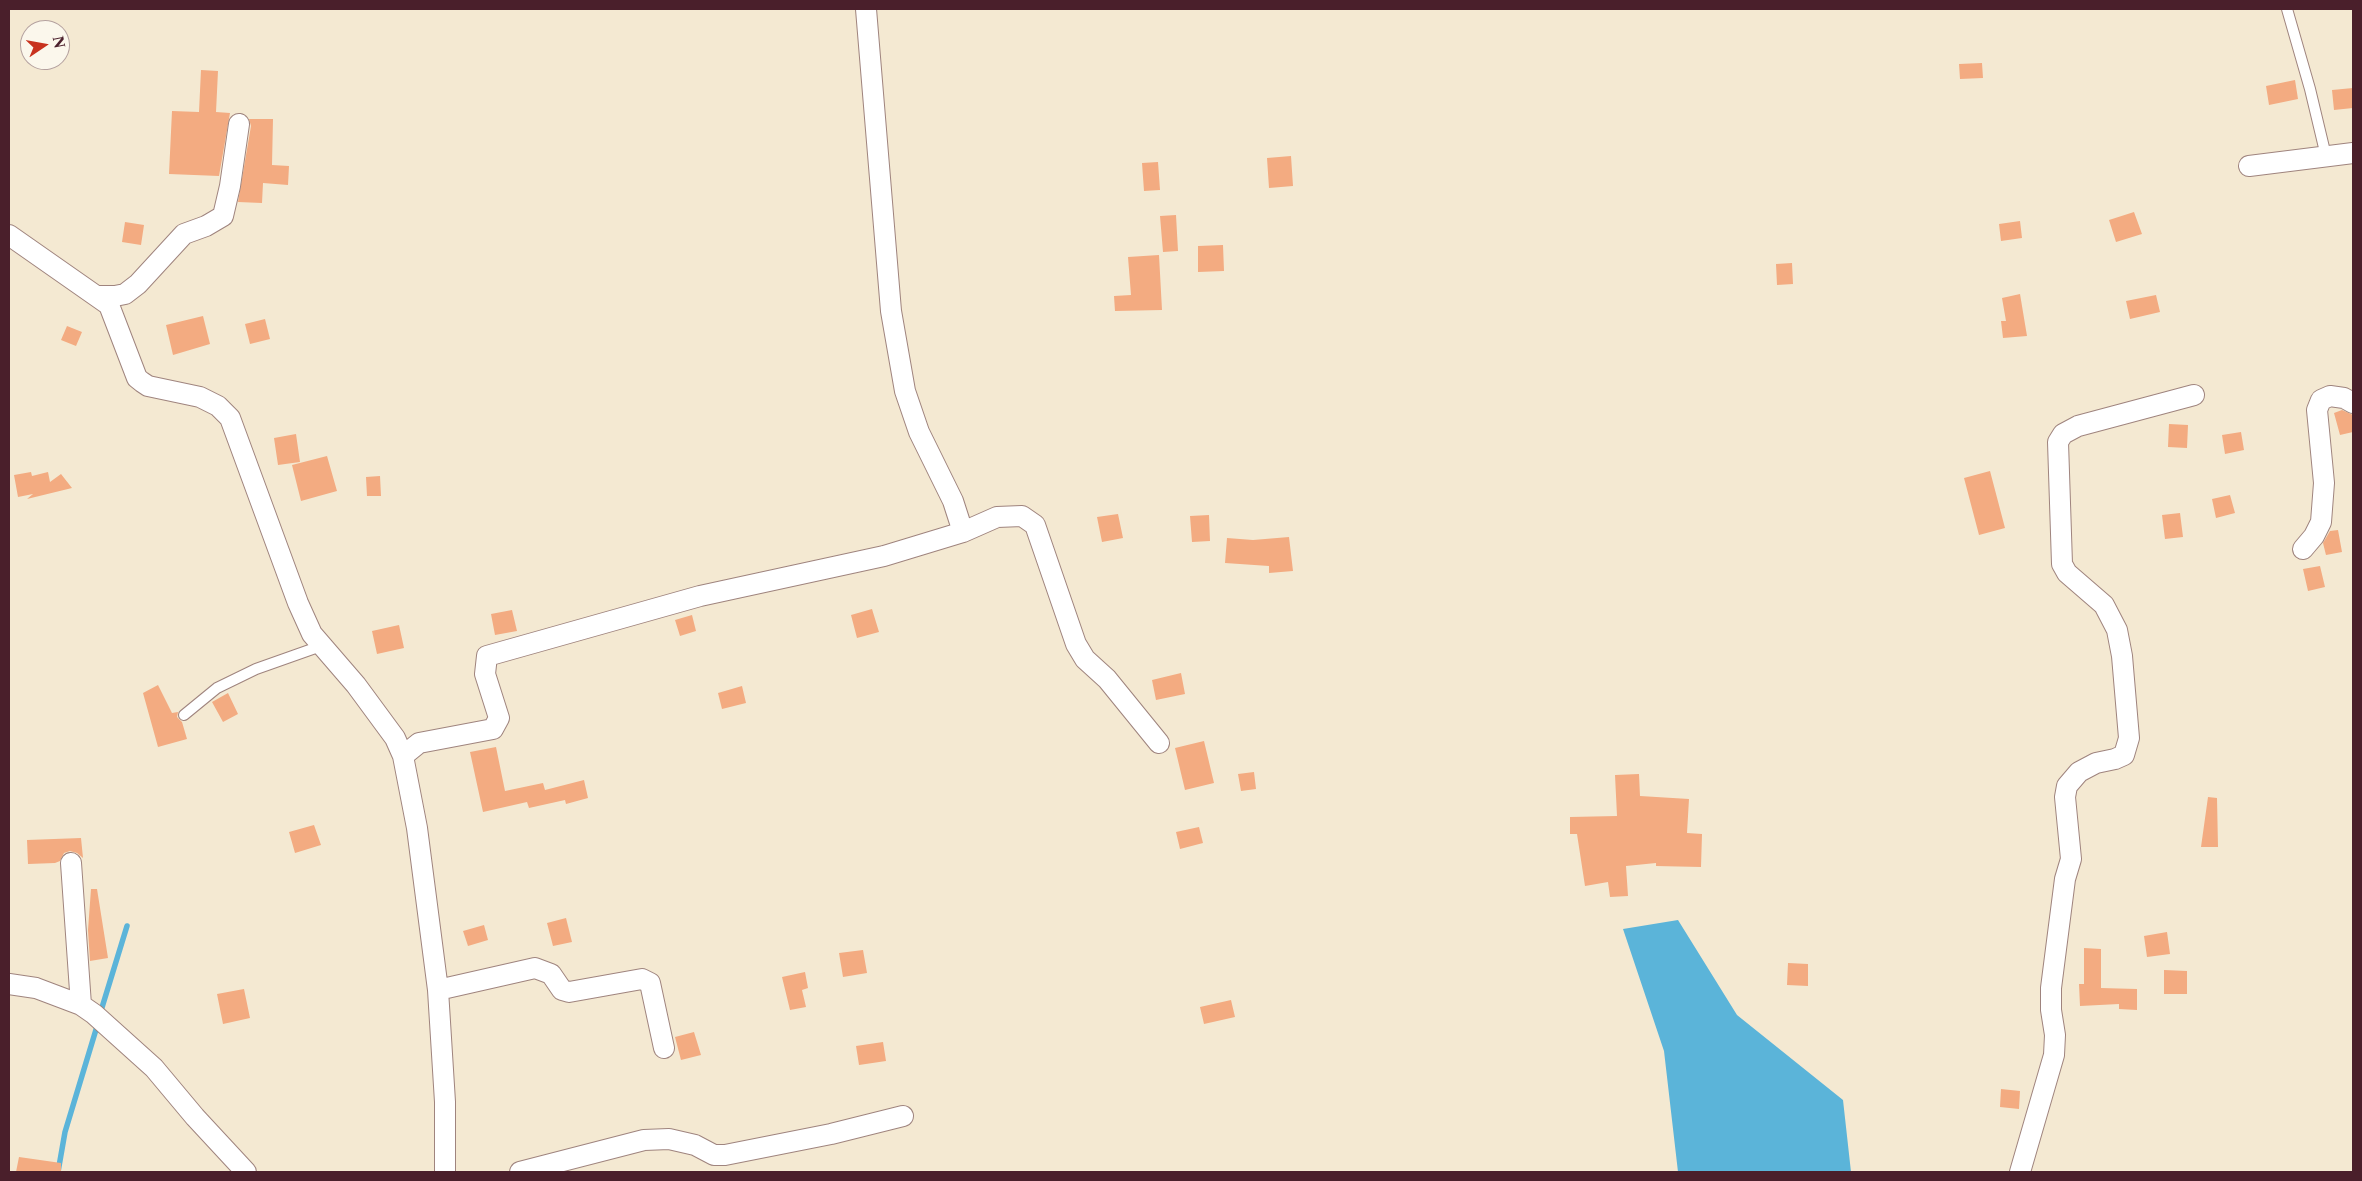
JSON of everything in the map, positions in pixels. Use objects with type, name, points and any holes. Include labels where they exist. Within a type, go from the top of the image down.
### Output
[{"type":"street","points":[[866,9],[891,310],[903,383],[919,432],[953,501],[963,532]]},
{"type":"street","points":[[98,296],[116,296],[132,288],[184,234],[206,226],[223,216],[230,186],[238,124]]},
{"type":"street","points":[[2248,166],[2353,153]]},
{"type":"street","points":[[9,235],[109,305],[137,378],[148,386],[200,397],[218,406],[230,418],[298,603],[312,634],[356,685],[395,738],[403,756],[417,828],[438,990],[445,1102],[445,1172]]},
{"type":"street","points":[[2020,1172],[2054,1055],[2056,1035],[2051,1010],[2051,988],[2065,880],[2071,859],[2065,797],[2067,786],[2079,772],[2096,763],[2124,755],[2129,738],[2122,656],[2117,630],[2104,605],[2067,573],[2062,564],[2058,442],[2063,434],[2078,426],[2194,394]]},
{"type":"street","points":[[2302,548],[2314,536],[2321,522],[2324,483],[2317,410],[2321,400],[2330,396],[2344,398],[2353,403]]},
{"type":"street","points":[[403,756],[419,743],[493,729],[499,718],[485,674],[487,656],[700,596],[884,556],[963,532],[997,517],[1022,516],[1035,525],[1076,644],[1085,659],[1107,680],[1159,743]]},
{"type":"street","points":[[71,863],[93,1014]]},
{"type":"street","points":[[438,990],[535,968],[551,974],[562,990],[569,992],[642,979],[650,983],[664,1048]]},
{"type":"street","points":[[9,984],[36,988],[93,1014],[154,1068],[246,1172]]},
{"type":"street","points":[[520,1172],[644,1140],[669,1139],[695,1145],[714,1154],[725,1155],[831,1134],[903,1116]]},
{"type":"lane","points":[[2287,9],[2310,89],[2326,156]]},
{"type":"lane","points":[[184,714],[217,688],[256,669],[321,646]]},
{"type":"water","points":[[1678,920],[1737,1015],[1843,1100],[1851,1172],[1678,1172],[1664,1051],[1623,929]]},
{"type":"building","points":[[1982,63],[1983,78],[1960,79],[1959,64]]},
{"type":"building","points":[[201,70],[218,71],[216,112],[230,113],[219,176],[169,174],[172,111],[199,112]]},
{"type":"building","points":[[2295,80],[2298,99],[2269,105],[2266,86]]},
{"type":"building","points":[[2353,88],[2353,108],[2334,110],[2332,90]]},
{"type":"building","points":[[249,119],[273,119],[272,165],[289,166],[288,185],[263,183],[262,203],[238,202],[251,126]]},
{"type":"building","points":[[1291,156],[1293,186],[1269,188],[1267,158]]},
{"type":"building","points":[[1158,162],[1160,190],[1144,191],[1142,163]]},
{"type":"building","points":[[2134,212],[2142,234],[2116,242],[2109,220]]},
{"type":"building","points":[[1176,215],[1178,251],[1163,252],[1160,216]]},
{"type":"building","points":[[2020,221],[2022,238],[2001,241],[1999,224]]},
{"type":"building","points":[[125,222],[144,225],[141,245],[122,242]]},
{"type":"building","points":[[1223,245],[1224,271],[1198,272],[1198,246]]},
{"type":"building","points":[[1159,255],[1162,310],[1115,311],[1114,296],[1131,295],[1128,257]]},
{"type":"building","points":[[1792,263],[1793,284],[1777,285],[1776,264]]},
{"type":"building","points":[[2020,294],[2027,336],[2003,338],[2001,321],[2006,321],[2002,298]]},
{"type":"building","points":[[2156,295],[2160,312],[2130,319],[2126,301]]},
{"type":"building","points":[[203,316],[210,344],[173,355],[166,325]]},
{"type":"building","points":[[265,319],[270,339],[250,344],[245,324]]},
{"type":"building","points":[[67,326],[82,332],[76,346],[61,340]]},
{"type":"building","points":[[2342,410],[2353,415],[2353,432],[2340,435],[2334,413]]},
{"type":"building","points":[[2169,424],[2188,425],[2187,448],[2168,447]]},
{"type":"building","points":[[2241,432],[2244,450],[2225,454],[2222,435]]},
{"type":"building","points":[[296,434],[300,462],[278,465],[274,438]]},
{"type":"building","points":[[327,456],[337,491],[301,501],[292,465]]},
{"type":"building","points":[[1990,471],[2005,528],[1979,535],[1964,478]]},
{"type":"building","points":[[31,472],[32,476],[48,472],[50,482],[61,474],[72,488],[27,499],[33,494],[18,497],[14,475]]},
{"type":"building","points":[[380,476],[381,496],[367,496],[366,477]]},
{"type":"building","points":[[2230,495],[2235,513],[2216,518],[2212,499]]},
{"type":"building","points":[[2180,513],[2183,537],[2165,539],[2162,515]]},
{"type":"building","points":[[1118,514],[1123,538],[1102,542],[1097,517]]},
{"type":"building","points":[[1209,515],[1210,541],[1192,542],[1190,516]]},
{"type":"building","points":[[2338,530],[2342,552],[2326,555],[2323,543],[2330,531]]},
{"type":"building","points":[[1289,537],[1293,571],[1269,573],[1269,566],[1225,563],[1227,538],[1253,540]]},
{"type":"building","points":[[2320,566],[2325,587],[2308,591],[2303,569]]},
{"type":"building","points":[[872,609],[879,632],[857,638],[851,615]]},
{"type":"building","points":[[512,610],[517,631],[495,635],[491,614]]},
{"type":"building","points":[[692,615],[696,631],[680,636],[675,620]]},
{"type":"building","points":[[399,625],[404,648],[377,654],[372,631]]},
{"type":"building","points":[[1181,673],[1185,694],[1156,700],[1152,680]]},
{"type":"building","points":[[158,685],[172,713],[178,712],[177,717],[182,722],[187,739],[158,747],[143,693]]},
{"type":"building","points":[[742,686],[746,703],[722,709],[718,693]]},
{"type":"building","points":[[228,693],[238,714],[223,722],[212,702]]},
{"type":"building","points":[[1204,741],[1214,783],[1185,790],[1175,748]]},
{"type":"building","points":[[496,747],[505,791],[543,783],[545,790],[584,780],[588,798],[566,804],[565,800],[529,808],[527,802],[483,812],[470,752]]},
{"type":"building","points":[[1254,772],[1256,789],[1241,791],[1238,774]]},
{"type":"building","points":[[1639,774],[1640,796],[1689,799],[1687,833],[1702,834],[1701,867],[1656,866],[1656,863],[1626,866],[1628,896],[1610,897],[1608,882],[1585,886],[1577,834],[1570,834],[1570,817],[1617,816],[1615,775]]},
{"type":"building","points":[[2208,797],[2217,798],[2218,847],[2201,847]]},
{"type":"building","points":[[314,825],[321,845],[295,853],[289,832]]},
{"type":"building","points":[[1199,827],[1203,843],[1180,849],[1176,832]]},
{"type":"building","points":[[81,838],[83,858],[77,853],[70,851],[64,853],[60,861],[55,863],[28,864],[27,840]]},
{"type":"building","points":[[91,889],[97,889],[108,958],[90,961],[88,930]]},
{"type":"building","points":[[566,918],[572,942],[553,946],[547,923]]},
{"type":"building","points":[[484,925],[488,940],[468,946],[463,931]]},
{"type":"building","points":[[2167,932],[2170,954],[2147,957],[2144,936]]},
{"type":"building","points":[[2084,948],[2101,949],[2101,988],[2137,989],[2137,1010],[2119,1009],[2119,1004],[2080,1006],[2079,984],[2084,984]]},
{"type":"building","points":[[863,950],[867,973],[843,977],[839,953]]},
{"type":"building","points":[[1788,963],[1808,964],[1808,986],[1787,985]]},
{"type":"building","points":[[2164,970],[2187,971],[2187,994],[2164,994]]},
{"type":"building","points":[[805,972],[808,988],[802,990],[806,1007],[790,1010],[782,977]]},
{"type":"building","points":[[244,989],[250,1018],[223,1024],[217,994]]},
{"type":"building","points":[[1231,1000],[1235,1017],[1204,1024],[1200,1007]]},
{"type":"building","points":[[694,1032],[701,1055],[681,1060],[675,1037]]},
{"type":"building","points":[[883,1042],[886,1061],[859,1065],[856,1046]]},
{"type":"building","points":[[2001,1089],[2020,1091],[2019,1109],[2000,1107]]},
{"type":"building","points":[[19,1157],[61,1163],[61,1172],[16,1172]]},
{"type":"waterway","points":[[100,1014],[127,926]]},
{"type":"waterway","points":[[58,1172],[65,1132],[98,1023]]}]
